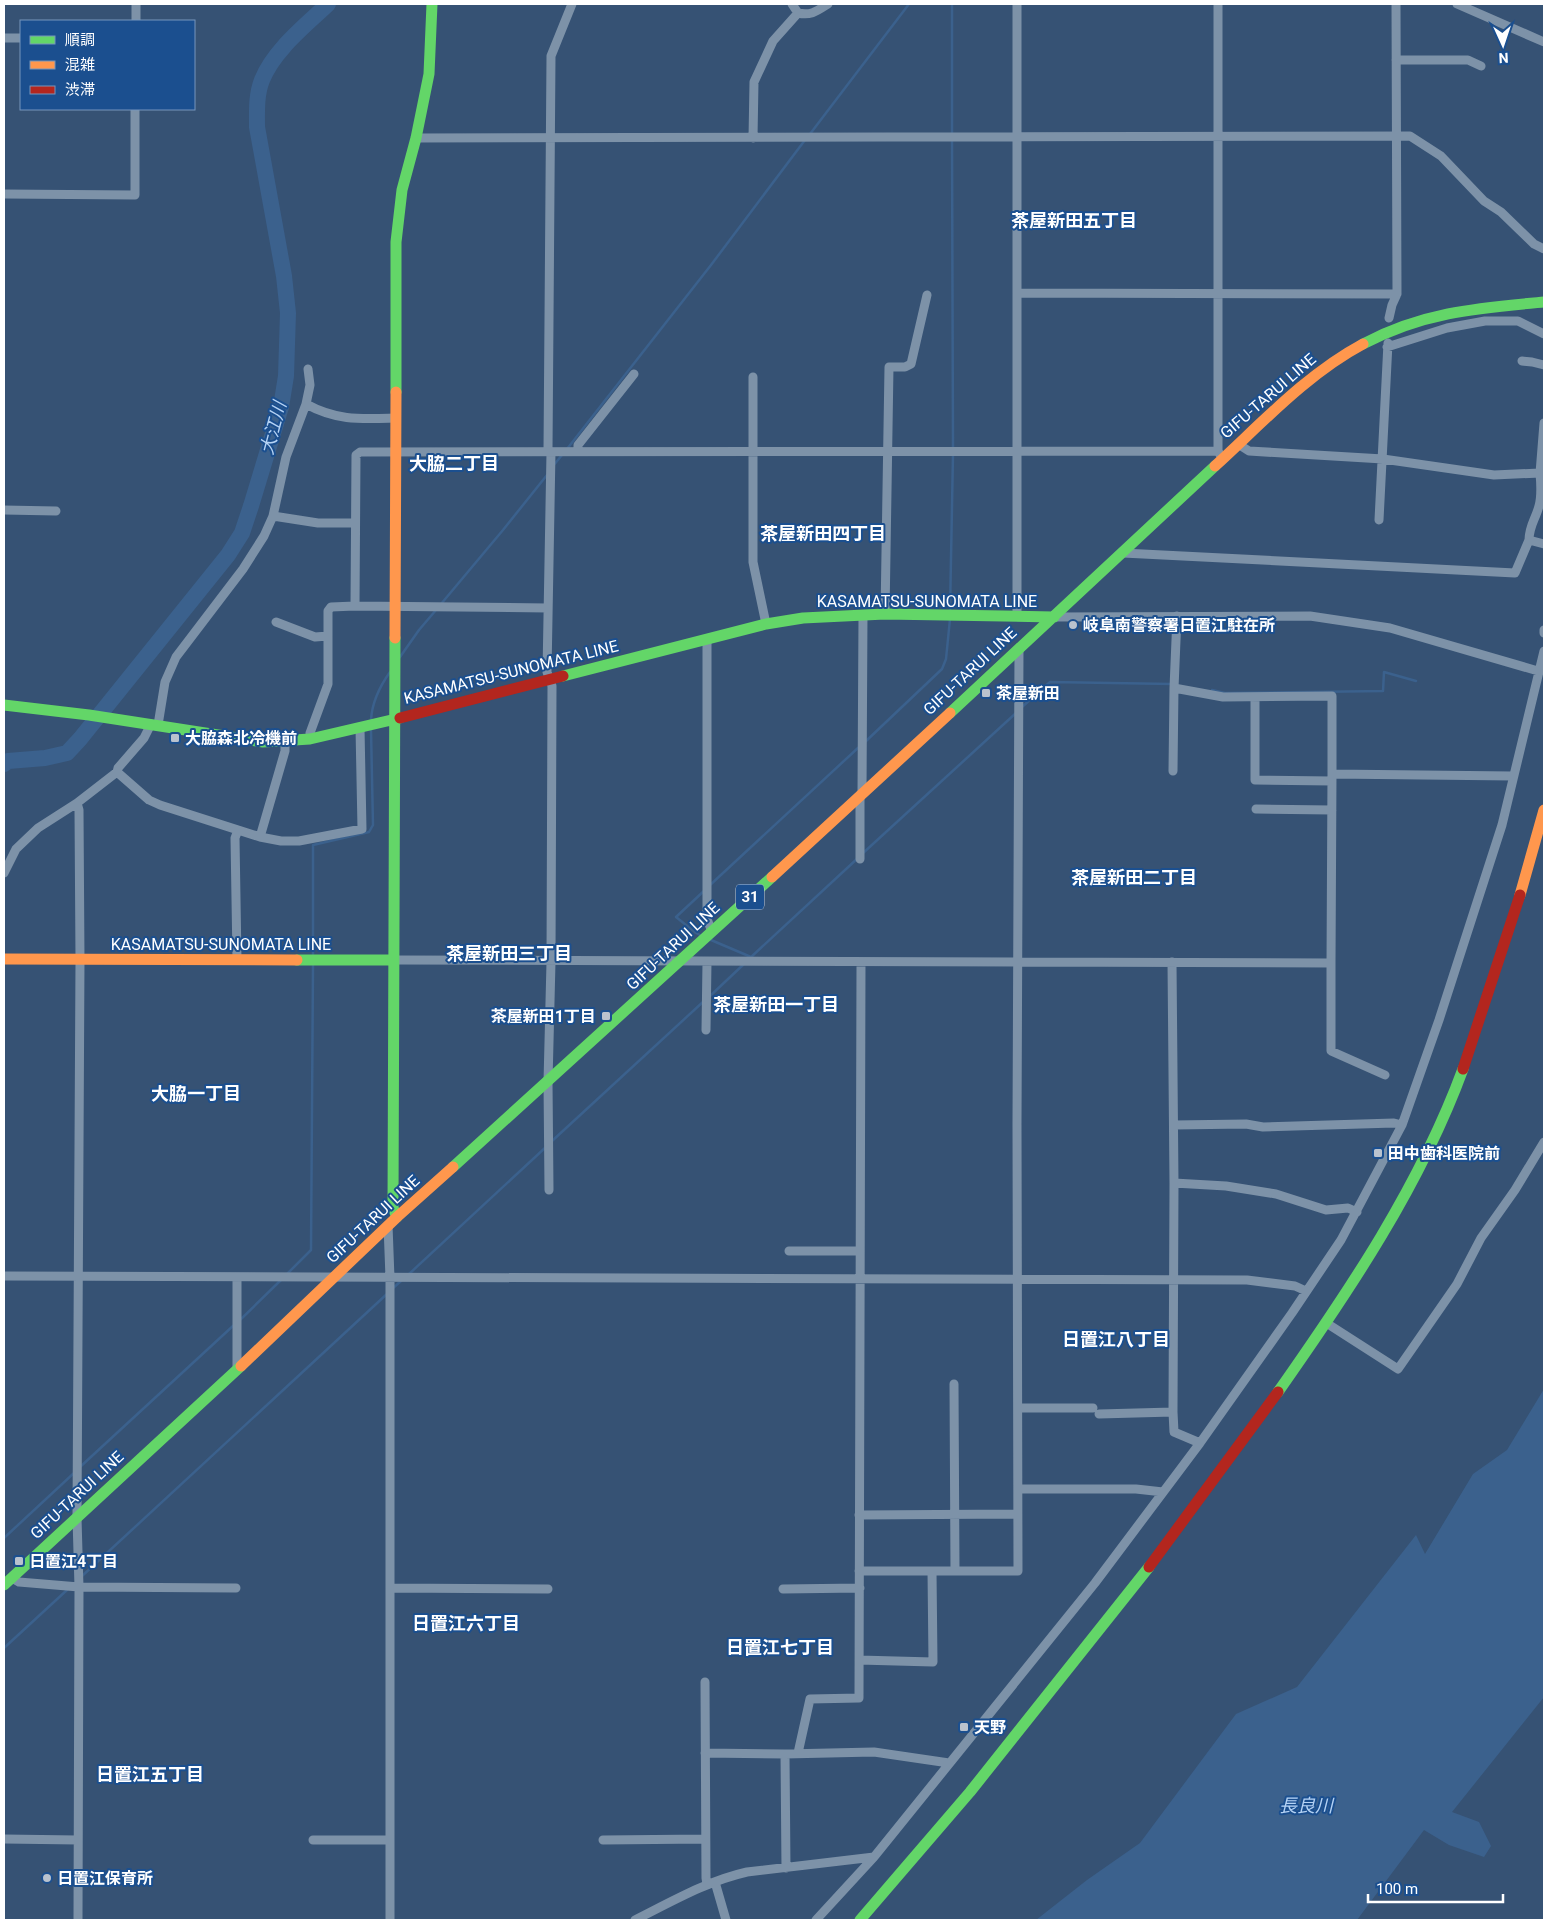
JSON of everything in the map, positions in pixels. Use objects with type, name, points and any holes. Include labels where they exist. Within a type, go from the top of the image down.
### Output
[{"type":"main road","points":[[4,705],[89,714],[245,739],[285,742],[310,739],[360,728],[394,718],[396,242],[402,190],[416,138],[429,74],[432,4]]},
{"type":"main road","name":"GIFU-TARUI LINE","points":[[8,1581],[237,1370],[393,1221],[548,1082],[1123,554],[1220,454],[1238,444],[1313,376],[1346,353],[1380,335],[1426,318],[1453,312],[1544,302]]},
{"type":"main road","name":"KASAMATSU-SUNOMATA LINE","points":[[4,960],[394,960],[394,718],[766,624],[803,618],[885,614],[1054,617]]},
{"type":"main road","points":[[860,1920],[947,1822],[1065,1675],[1189,1515],[1263,1414],[1340,1302],[1391,1222],[1430,1147],[1478,1030],[1534,849],[1544,810]]},
{"type":"main road","points":[[393,1221],[394,960]]},
{"type":"street","points":[[136,4],[136,20]]},
{"type":"street","points":[[548,1190],[548,1082],[552,962],[552,686],[547,672],[550,451],[549,138],[551,56],[572,4]]},
{"type":"street","points":[[792,4],[798,13],[806,15],[812,14],[828,4]]},
{"type":"street","points":[[1017,4],[1017,615]]},
{"type":"street","points":[[355,606],[356,455],[360,452],[888,451],[1220,454],[1218,4]]},
{"type":"street","points":[[1389,318],[1397,294],[1396,4]]},
{"type":"street","points":[[1459,4],[1544,42]]},
{"type":"street","points":[[753,138],[754,82],[773,41],[798,13]]},
{"type":"street","points":[[4,38],[20,38]]},
{"type":"street","points":[[1396,60],[1468,60],[1481,66]]},
{"type":"street","points":[[4,194],[135,195],[136,110]]},
{"type":"street","points":[[416,138],[1410,136],[1440,156],[1484,201],[1501,212],[1534,244],[1544,249]]},
{"type":"street","points":[[1017,293],[1397,294]]},
{"type":"street","points":[[885,614],[889,367],[905,367],[911,364],[927,295]]},
{"type":"street","points":[[1379,520],[1388,345],[1447,328],[1485,321],[1518,321],[1544,334]]},
{"type":"street","points":[[1522,361],[1544,365]]},
{"type":"street","points":[[4,873],[16,849],[33,833],[76,804],[117,772],[118,768],[155,725],[165,682],[176,657],[243,569],[264,536],[273,516],[286,457],[306,404],[310,385],[308,369]]},
{"type":"street","points":[[578,451],[578,445],[634,374]]},
{"type":"street","points":[[753,377],[753,562],[766,624]]},
{"type":"street","points":[[306,404],[314,409],[350,419],[395,418]]},
{"type":"street","points":[[1123,554],[1514,574],[1529,540],[1529,530],[1539,507],[1541,497],[1544,423]]},
{"type":"street","points":[[1238,444],[1249,451],[1383,459],[1494,475],[1541,469]]},
{"type":"street","points":[[4,510],[56,511]]},
{"type":"street","points":[[273,516],[318,522],[355,523]]},
{"type":"street","points":[[1529,540],[1544,544]]},
{"type":"street","points":[[310,739],[310,733],[328,684],[328,611],[331,607],[548,608]]},
{"type":"street","points":[[860,859],[863,615]]},
{"type":"street","points":[[1173,771],[1177,616]]},
{"type":"street","points":[[1054,617],[1310,616],[1382,627],[1422,636],[1538,671]]},
{"type":"street","points":[[276,622],[315,637],[328,636]]},
{"type":"street","points":[[707,639],[708,918],[712,932]]},
{"type":"street","points":[[859,1571],[1018,1570],[1018,649]]},
{"type":"street","points":[[816,1920],[874,1857],[1095,1583],[1200,1443],[1341,1240],[1402,1126],[1440,1020],[1502,825],[1544,651]]},
{"type":"street","points":[[1174,688],[1212,696],[1332,696],[1331,1051],[1385,1075]]},
{"type":"street","points":[[1255,697],[1255,780],[1332,777],[1513,776]]},
{"type":"street","points":[[117,772],[152,801],[260,837],[281,841],[299,841],[362,829],[360,728]]},
{"type":"street","points":[[260,837],[285,751],[285,742]]},
{"type":"street","points":[[76,804],[79,810],[80,960],[78,1920]]},
{"type":"street","points":[[1256,809],[1332,810]]},
{"type":"street","points":[[237,960],[235,838],[238,830]]},
{"type":"street","points":[[394,960],[1331,964]]},
{"type":"street","points":[[706,962],[706,1030]]},
{"type":"street","points":[[798,1753],[810,1699],[859,1698],[861,962]]},
{"type":"street","points":[[1172,962],[1174,1125],[1172,1412],[1174,1432],[1200,1443]]},
{"type":"street","points":[[1174,1125],[1246,1124],[1263,1127],[1394,1123],[1402,1126]]},
{"type":"street","points":[[1331,1326],[1398,1369],[1457,1284],[1481,1238],[1515,1190],[1544,1142]]},
{"type":"street","points":[[1174,1183],[1226,1186],[1276,1194],[1326,1210],[1348,1208],[1357,1212]]},
{"type":"street","points":[[390,1920],[390,1278],[393,1221]]},
{"type":"street","points":[[789,1251],[860,1250]]},
{"type":"street","points":[[4,1276],[1247,1280],[1295,1286],[1306,1291]]},
{"type":"street","points":[[237,1277],[237,1370]]},
{"type":"street","points":[[954,1384],[953,1514],[955,1571]]},
{"type":"street","points":[[1018,1408],[1172,1412]]},
{"type":"street","points":[[1018,1489],[1136,1489],[1163,1492]]},
{"type":"street","points":[[859,1515],[1017,1514]]},
{"type":"street","points":[[859,1660],[933,1662],[932,1571]]},
{"type":"street","points":[[8,1581],[79,1587],[236,1588]]},
{"type":"street","points":[[390,1588],[548,1589]]},
{"type":"street","points":[[783,1589],[860,1588]]},
{"type":"street","points":[[705,1682],[704,1839],[706,1878],[711,1883],[726,1920]]},
{"type":"street","points":[[705,1753],[874,1752],[949,1763]]},
{"type":"street","points":[[785,1754],[786,1868]]},
{"type":"street","points":[[4,1839],[78,1840]]},
{"type":"street","points":[[602,1840],[704,1839]]},
{"type":"street","points":[[313,1840],[390,1840]]},
{"type":"street","points":[[635,1920],[711,1883],[747,1872],[874,1857]]},
{"type":"water","name":"長良川","points":[[1544,1389],[1544,1697],[1452,1812],[1479,1822],[1491,1846],[1484,1857],[1449,1845],[1424,1830],[1357,1920],[1036,1920],[1087,1880],[1140,1843],[1236,1714],[1297,1687],[1416,1535],[1425,1554],[1473,1474],[1507,1450]]},
{"type":"waterway","name":"大江川","points":[[4,764],[8,761],[45,758],[67,753],[228,555],[242,533],[281,407],[286,376],[288,313],[284,276],[257,127],[257,104],[262,80],[274,59],[291,39],[328,4]]},
{"type":"waterway","points":[[810,134],[909,4]]},
{"type":"waterway","points":[[952,4],[952,134]]},
{"type":"waterway","points":[[952,139],[953,449]]},
{"type":"waterway","points":[[567,449],[711,265],[805,140]]},
{"type":"waterway","points":[[950,611],[953,454]]},
{"type":"waterway","points":[[553,466],[562,455]]},
{"type":"waterway","points":[[441,604],[547,475]]},
{"type":"waterway","points":[[400,657],[436,610]]},
{"type":"waterway","points":[[865,742],[942,669],[946,659],[950,619]]},
{"type":"waterway","points":[[371,720],[377,694],[390,672]]},
{"type":"waterway","points":[[1212,690],[1225,693],[1383,691],[1384,672],[1416,681]]},
{"type":"waterway","points":[[1022,707],[1050,682],[1172,684]]},
{"type":"waterway","points":[[862,854],[1016,713]]},
{"type":"waterway","points":[[313,957],[313,845],[369,832],[373,825],[371,730]]},
{"type":"waterway","points":[[709,886],[859,747]]},
{"type":"waterway","points":[[750,958],[858,858]]},
{"type":"waterway","points":[[702,936],[676,917],[705,890]]},
{"type":"waterway","points":[[711,940],[751,957]]},
{"type":"waterway","points":[[710,996],[744,964]]},
{"type":"waterway","points":[[287,1274],[311,1250],[313,965]]},
{"type":"waterway","points":[[552,1141],[704,1001]]},
{"type":"waterway","points":[[409,1274],[546,1147]]},
{"type":"waterway","points":[[240,1320],[281,1280]]},
{"type":"waterway","points":[[392,1289],[401,1281]]},
{"type":"waterway","points":[[82,1576],[388,1293]]},
{"type":"waterway","points":[[80,1467],[234,1325]]},
{"type":"waterway","points":[[4,1538],[74,1473]]},
{"type":"waterway","points":[[4,1648],[67,1590]]},
{"type":"traffic: fast","points":[[396,392],[396,242],[402,190],[416,138],[429,74],[432,4]]},
{"type":"traffic: fast","points":[[1363,344],[1385,333],[1429,318],[1474,309],[1544,302]]},
{"type":"traffic: fast","points":[[950,713],[1215,466]]},
{"type":"traffic: fast","points":[[563,676],[766,624],[803,618],[885,614],[1054,617]]},
{"type":"traffic: fast","points":[[395,638],[393,1208],[397,1217]]},
{"type":"traffic: fast","points":[[4,705],[89,715],[263,742],[310,739],[400,718]]},
{"type":"traffic: fast","points":[[453,1167],[772,877]]},
{"type":"traffic: fast","points":[[297,960],[394,960]]},
{"type":"traffic: fast","points":[[1278,1392],[1331,1315],[1404,1196],[1446,1112],[1463,1069]]},
{"type":"traffic: fast","points":[[4,1585],[241,1366]]},
{"type":"traffic: fast","points":[[860,1920],[970,1792],[1149,1567]]},
{"type":"traffic: slow","points":[[1215,466],[1304,384],[1342,356],[1363,344]]},
{"type":"traffic: slow","points":[[395,638],[396,392]]},
{"type":"traffic: slow","points":[[772,877],[950,713]]},
{"type":"traffic: slow","points":[[1520,895],[1544,810]]},
{"type":"traffic: slow","points":[[4,959],[297,960]]},
{"type":"traffic: slow","points":[[241,1366],[397,1217],[453,1167]]},
{"type":"traffic: jam","points":[[400,718],[563,676]]},
{"type":"traffic: jam","points":[[1463,1069],[1520,895]]},
{"type":"traffic: jam","points":[[1149,1567],[1278,1392]]},
{"type":"place","name":"岐阜南警察署日置江駐在所","points":[[1073,625]]},
{"type":"place","name":"茶屋新田","points":[[986,693]]},
{"type":"place","name":"大脇森北冷機前","points":[[175,738]]},
{"type":"place","name":"茶屋新田1丁目","points":[[606,1016]]},
{"type":"place","name":"田中歯科医院前","points":[[1378,1153]]},
{"type":"place","name":"日置江4丁目","points":[[19,1561]]},
{"type":"place","name":"天野","points":[[964,1727]]},
{"type":"place","name":"日置江保育所","points":[[47,1878]]},
{"type":"district","name":"茶屋新田五丁目","points":[[1074,220]]},
{"type":"district","name":"大脇二丁目","points":[[454,463]]},
{"type":"district","name":"茶屋新田四丁目","points":[[823,533]]},
{"type":"district","name":"茶屋新田二丁目","points":[[1134,877]]},
{"type":"district","name":"茶屋新田三丁目","points":[[509,953]]},
{"type":"district","name":"茶屋新田一丁目","points":[[776,1004]]},
{"type":"district","name":"大脇一丁目","points":[[196,1093]]},
{"type":"district","name":"日置江八丁目","points":[[1116,1339]]},
{"type":"district","name":"日置江六丁目","points":[[466,1623]]},
{"type":"district","name":"日置江七丁目","points":[[780,1647]]},
{"type":"district","name":"日置江五丁目","points":[[150,1774]]}]
